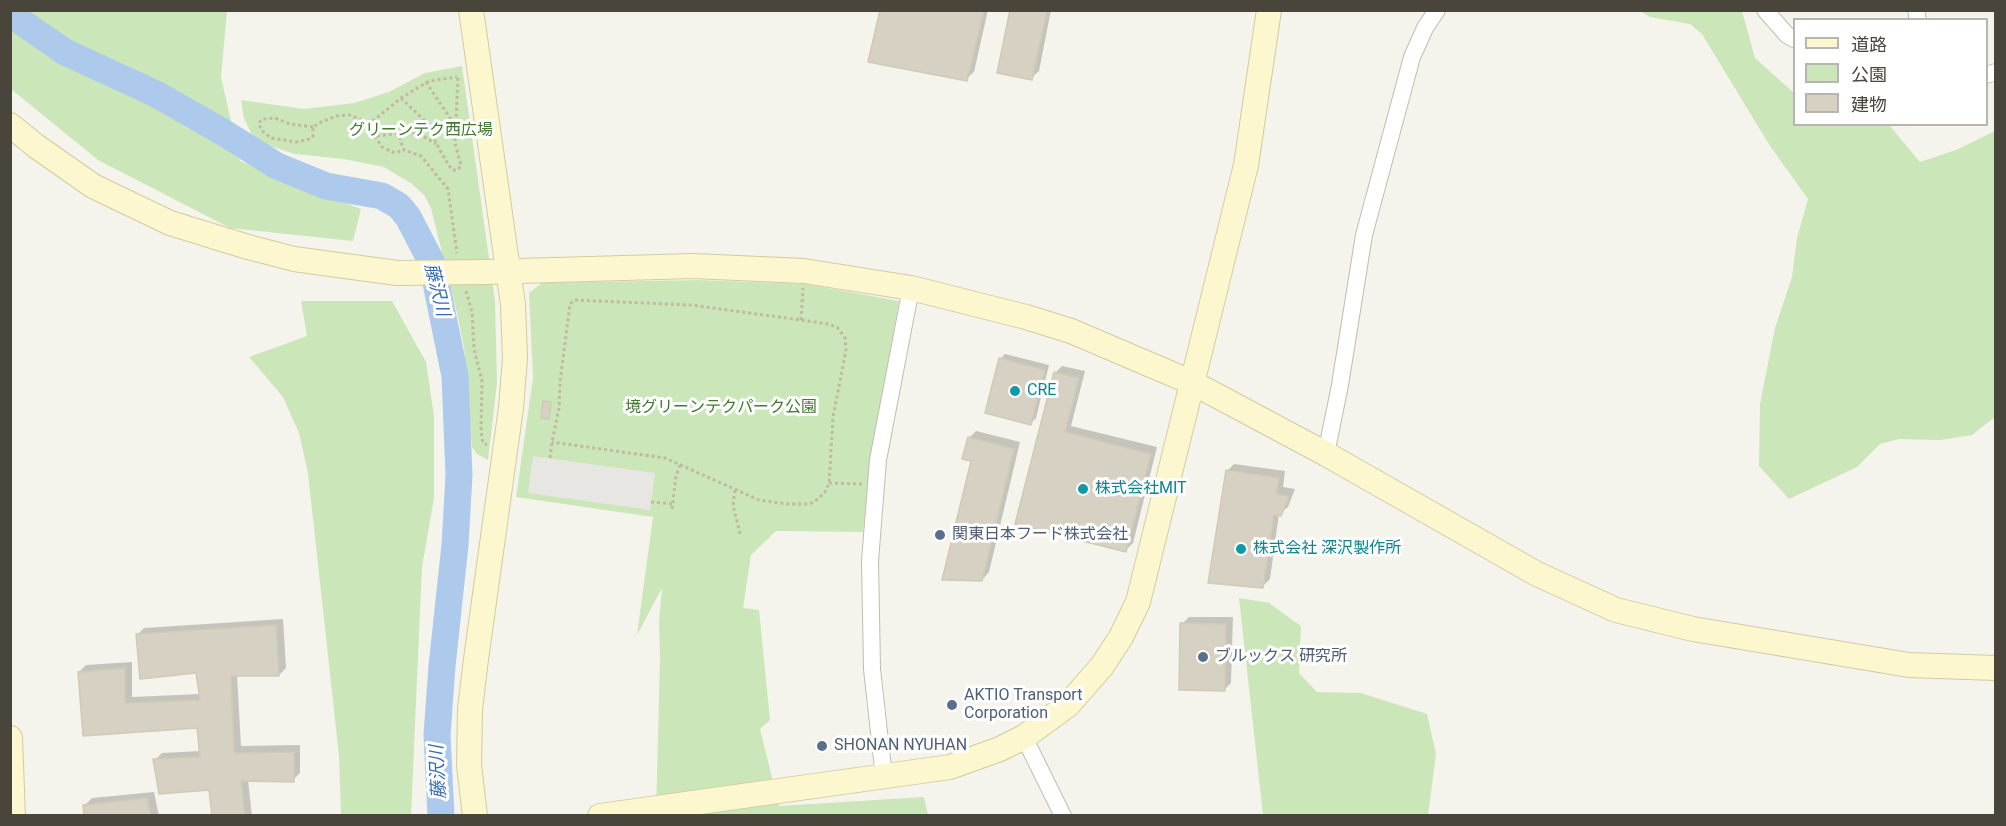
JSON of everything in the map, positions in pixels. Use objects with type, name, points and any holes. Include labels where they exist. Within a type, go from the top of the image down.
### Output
[{"type":"street","points":[[471,10],[496,272],[513,305],[515,358],[511,408],[471,709],[469,765],[475,816]]},
{"type":"street","points":[[600,816],[950,767],[1000,749],[1024,737],[1068,705],[1102,666],[1138,602],[1246,165],[1269,10]]},
{"type":"street","points":[[1326,454],[1340,385],[1364,235],[1412,57],[1425,28],[1437,10]]},
{"type":"street","points":[[1765,10],[1793,38]]},
{"type":"street","points":[[10,125],[93,186],[170,223],[294,259],[397,273],[693,266],[804,272],[911,288],[1026,317],[1071,331],[1193,383],[1326,454],[1538,574],[1616,609],[1693,629],[1909,665],[1995,668]]},
{"type":"street","points":[[884,777],[872,669],[870,561],[878,460],[911,288]]},
{"type":"street","points":[[1024,737],[1063,816]]},
{"type":"street","points":[[10,738],[13,816]]},
{"type":"path","points":[[368,125],[400,98],[426,82],[458,77],[454,143],[461,165],[458,170],[453,170],[437,145],[426,121],[400,98]]},
{"type":"path","points":[[426,82],[455,125]]},
{"type":"path","points":[[313,127],[313,136],[309,139],[296,142],[280,141],[265,134],[259,123],[262,119],[275,118],[291,124],[313,127],[343,115],[357,116],[368,125],[382,147],[400,153],[404,150]]},
{"type":"path","points":[[376,136],[409,132],[423,136],[437,145]]},
{"type":"path","points":[[801,320],[804,272]]},
{"type":"path","points":[[550,458],[552,442],[560,408],[570,304],[574,300],[691,305],[801,320],[837,327],[845,338],[846,350],[832,417],[829,483],[825,492],[810,504],[759,500],[665,458],[552,442]]},
{"type":"path","points":[[672,509],[676,476],[680,465]]},
{"type":"path","points":[[829,483],[876,484]]},
{"type":"path","points":[[735,490],[733,505],[740,534]]},
{"type":"path","points":[[651,502],[673,504]]},
{"type":"green space","points":[[10,11],[227,11],[221,77],[240,161],[361,209],[353,241],[230,228],[98,160],[11,89]]},
{"type":"green space","points":[[1640,11],[1742,11],[1755,58],[1793,92],[1793,126],[1890,126],[1920,162],[1956,150],[1995,131],[1995,417],[1972,435],[1941,440],[1899,439],[1880,444],[1857,467],[1789,499],[1759,466],[1760,404],[1775,328],[1792,277],[1797,238],[1808,199],[1770,146],[1702,34],[1690,24],[1650,17]]},
{"type":"green space","name":"グリーンテク西広場","points":[[462,66],[495,301],[497,383],[488,460],[477,454],[472,447],[464,348],[431,208],[424,195],[412,184],[384,167],[344,159],[295,154],[266,145],[252,135],[244,118],[241,100],[304,109],[354,103],[389,92],[425,73]]},
{"type":"green space","name":"境グリーンテクパーク公園","points":[[698,280],[805,284],[899,301],[872,453],[863,532],[776,531],[751,555],[743,608],[759,610],[770,720],[760,729],[779,806],[924,797],[928,815],[656,815],[659,621],[662,588],[637,635],[653,517],[516,497],[533,378],[529,293],[542,283]]},
{"type":"green space","points":[[301,301],[392,301],[426,362],[434,416],[434,498],[422,567],[411,815],[341,815],[339,756],[308,473],[299,433],[283,397],[249,357],[307,336]]},
{"type":"green space","points":[[1239,598],[1269,603],[1301,626],[1299,673],[1317,692],[1361,693],[1427,714],[1436,754],[1428,815],[1263,815]]},
{"type":"shaded area","points":[[533,456],[655,473],[650,510],[528,493]]},
{"type":"building","points":[[880,10],[984,10],[967,81],[868,62]]},
{"type":"building","points":[[1010,10],[1047,10],[1032,80],[997,73]]},
{"type":"building","name":"CRE","points":[[999,358],[1045,370],[1031,425],[985,413]]},
{"type":"building","name":"株式会社MIT","points":[[1054,372],[1079,378],[1065,432],[1151,454],[1126,552],[1015,524]]},
{"type":"building","points":[[543,401],[551,402],[549,419],[541,418]]},
{"type":"building","points":[[968,437],[1014,449],[982,581],[942,580],[971,461],[962,459]]},
{"type":"building","name":"株式会社 深沢製作所","points":[[1226,470],[1279,478],[1276,494],[1289,496],[1281,516],[1274,515],[1263,588],[1208,583]]},
{"type":"building","name":"ブルックス 研究所","points":[[1180,623],[1226,624],[1225,691],[1179,690]]},
{"type":"building","points":[[276,625],[279,676],[231,676],[234,753],[294,752],[294,782],[241,781],[245,816],[212,816],[209,790],[159,794],[153,759],[200,757],[197,728],[83,736],[78,672],[125,668],[125,703],[200,700],[196,673],[140,679],[136,634]]},
{"type":"building","points":[[147,798],[151,816],[84,816],[83,805]]},
{"type":"waterway","name":"藤沢川","points":[[10,14],[65,52],[156,94],[277,166],[326,186],[382,196],[399,206],[408,217],[432,263],[455,376],[459,475],[455,545],[437,735],[441,816]]},
{"type":"place","name":"CRE","points":[[1015,391]]},
{"type":"place","name":"株式会社MIT","points":[[1083,489]]},
{"type":"place","name":"関東日本フード株式会社","points":[[940,535]]},
{"type":"place","name":"株式会社 深沢製作所","points":[[1241,549]]},
{"type":"place","name":"ブルックス 研究所","points":[[1203,657]]},
{"type":"place","name":"AKTIO Transport Corporation","points":[[952,705]]},
{"type":"place","name":"SHONAN NYUHAN","points":[[822,746]]}]
